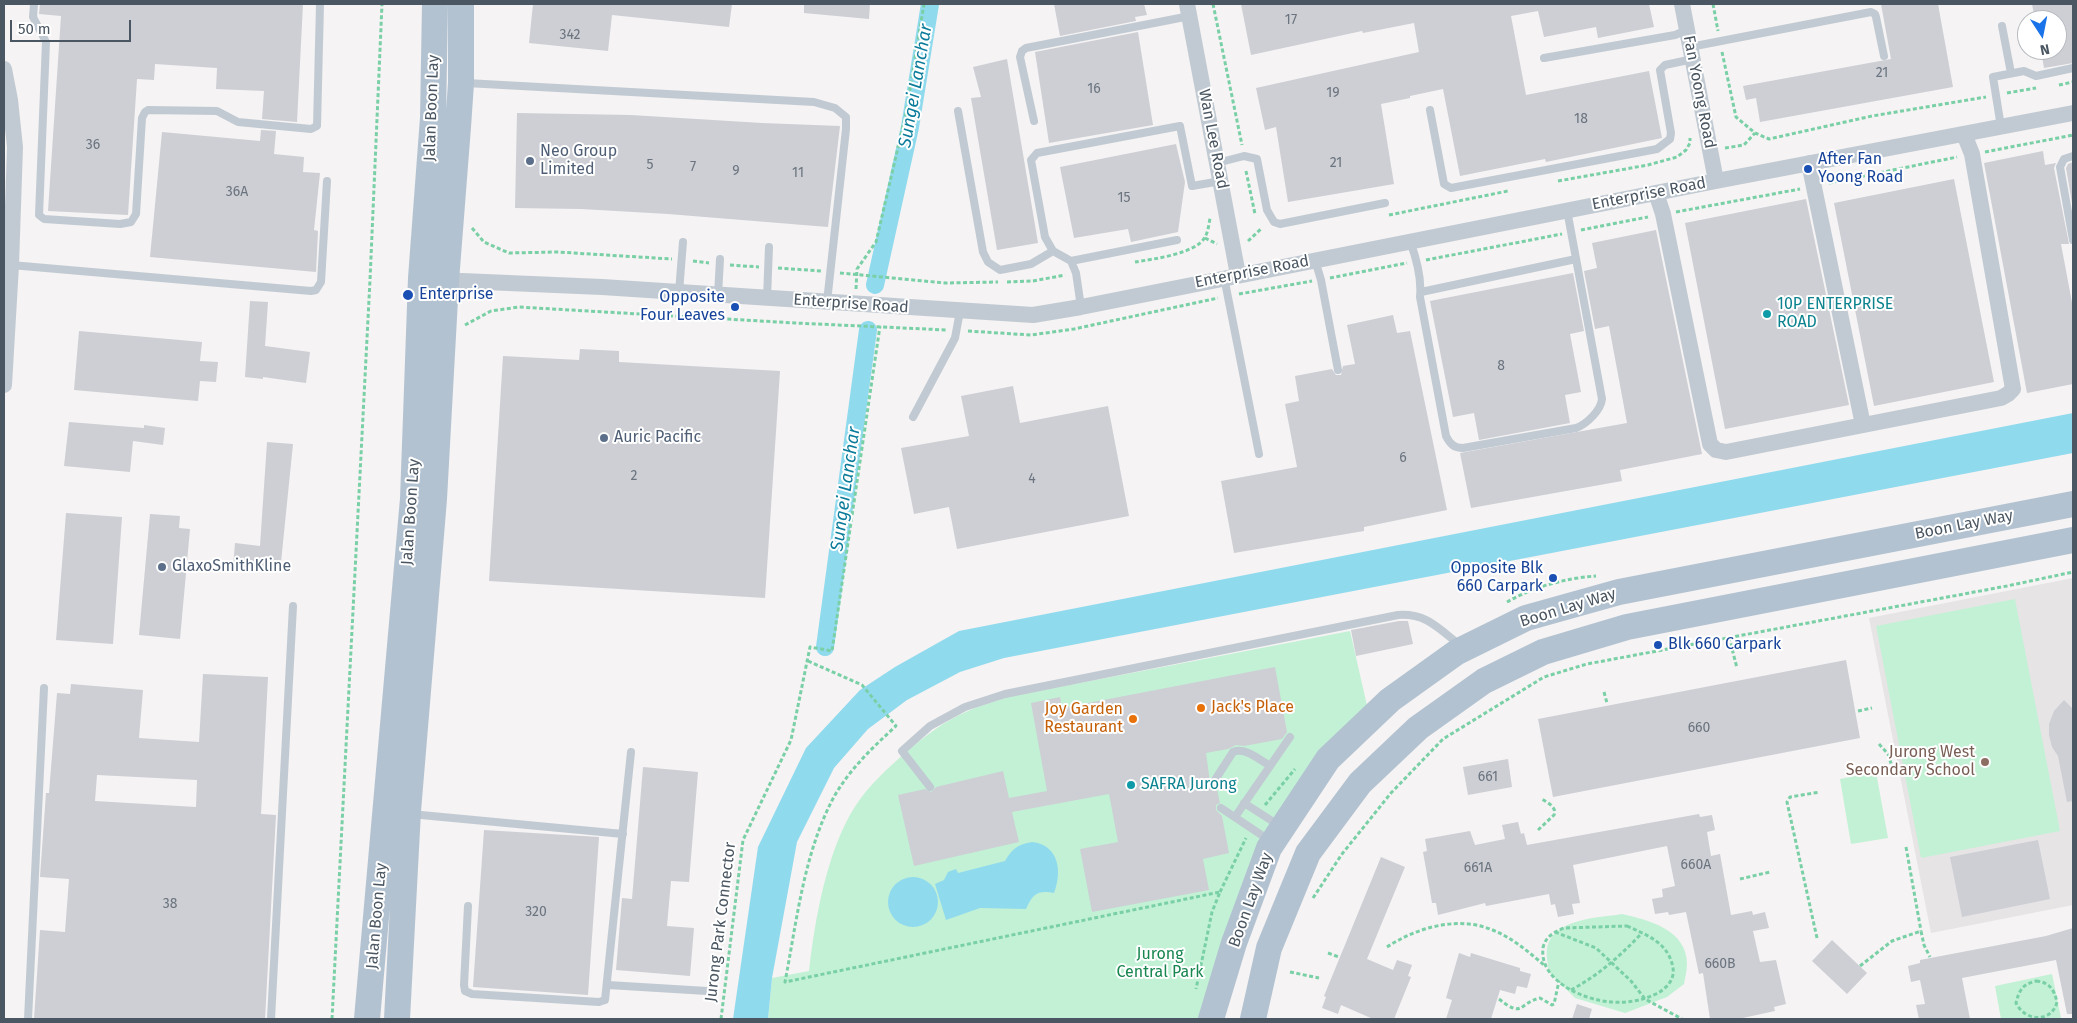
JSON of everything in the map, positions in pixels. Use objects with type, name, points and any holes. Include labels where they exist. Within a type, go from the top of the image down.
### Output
[{"type":"main road","name":"Jalan Boon Lay","points":[[368,1019],[413,499],[421,278],[433,118],[435,4]]},
{"type":"main road","name":"Jalan Boon Lay","points":[[397,1019],[408,812],[434,499],[446,281],[461,83],[460,4]]},
{"type":"main road","name":"Boon Lay Way","points":[[1211,1019],[1234,943],[1269,848],[1328,759],[1390,700],[1464,649],[1526,618],[1619,592],[2073,504]]},
{"type":"main road","name":"Boon Lay Way","points":[[1253,1019],[1269,948],[1308,853],[1360,782],[1418,728],[1484,681],[1543,652],[1627,627],[2073,540]]},
{"type":"street","name":"Fan Yoong Road","points":[[1682,4],[1716,181]]},
{"type":"street","name":"Wan Lee Road","points":[[1189,10],[1217,163],[1213,182],[1231,276]]},
{"type":"street","points":[[4,69],[16,147],[4,386]]},
{"type":"street","name":"Enterprise Road","points":[[421,278],[446,281],[602,287],[1033,315],[2073,113]]},
{"type":"street","points":[[1656,193],[1663,214],[1710,444],[1716,450],[1726,452],[2001,398],[2012,389],[1972,154],[1964,134]]},
{"type":"street","points":[[1809,163],[1863,425]]},
{"type":"lane","points":[[34,4],[33,17],[46,42],[39,215],[44,219],[120,224],[131,222],[136,214],[142,118],[148,110],[217,111],[238,122],[311,129],[317,126],[320,4]]},
{"type":"lane","points":[[1034,121],[1020,57],[1022,51],[1026,48],[1189,10]]},
{"type":"lane","points":[[1430,110],[1444,184],[1451,188],[1657,149],[1670,139],[1671,133],[1660,70],[1666,65],[1720,41],[1871,12],[1876,17],[1884,56]]},
{"type":"lane","points":[[2002,26],[2011,73]]},
{"type":"lane","points":[[1544,58],[1675,35],[1687,30]]},
{"type":"lane","points":[[2001,127],[1993,76],[2024,71],[2036,76],[2073,68]]},
{"type":"lane","points":[[461,83],[814,102],[835,108],[846,117],[846,129],[827,302]]},
{"type":"lane","points":[[958,111],[983,252],[988,262],[1000,270],[1030,264],[1053,251]]},
{"type":"lane","points":[[1081,307],[1076,273],[1071,261],[1053,251],[1045,237],[1031,160],[1037,153],[1180,126],[1192,186],[1213,182]]},
{"type":"lane","points":[[1217,163],[1244,156],[1257,159],[1267,210],[1274,222],[1286,223],[1385,203]]},
{"type":"lane","points":[[2073,156],[2064,159],[2060,167],[2073,240]]},
{"type":"lane","points":[[11,265],[316,290],[322,282],[327,181]]},
{"type":"lane","points":[[1410,241],[1418,261],[1420,298],[1446,436],[1452,445],[1456,448],[1463,448],[1576,428],[1584,424],[1601,407],[1602,399],[1567,210]]},
{"type":"lane","points":[[1071,261],[1177,240]]},
{"type":"lane","points":[[679,292],[683,242]]},
{"type":"lane","points":[[767,298],[768,247]]},
{"type":"lane","points":[[1421,292],[1576,259]]},
{"type":"lane","points":[[1315,260],[1321,280],[1338,370]]},
{"type":"lane","points":[[718,295],[720,262]]},
{"type":"lane","points":[[1231,276],[1229,296],[1258,454]]},
{"type":"lane","points":[[913,417],[955,338],[960,311]]},
{"type":"lane","points":[[271,1019],[292,606]]},
{"type":"lane","points":[[930,787],[902,751],[930,726],[965,707],[1006,694],[1398,615],[1418,615],[1427,619],[1464,649]]},
{"type":"lane","points":[[28,1019],[44,688]]},
{"type":"lane","points":[[1235,817],[1290,737]]},
{"type":"lane","points":[[1215,780],[1233,752],[1238,750],[1243,750],[1269,765]]},
{"type":"lane","points":[[468,906],[464,988],[467,993],[599,1002],[605,1000],[631,752]]},
{"type":"lane","points":[[1244,803],[1278,835]]},
{"type":"lane","points":[[1221,808],[1235,817],[1278,835]]},
{"type":"lane","points":[[408,812],[421,815],[623,834]]},
{"type":"lane","points":[[608,985],[707,991]]},
{"type":"path","points":[[332,1019],[370,280],[382,4]]},
{"type":"path","points":[[856,290],[857,269],[876,242],[906,113],[924,4]]},
{"type":"path","points":[[1213,4],[1244,156],[1248,186],[1256,216]]},
{"type":"path","points":[[1713,4],[1736,118],[1755,133],[1769,139],[1872,116],[2039,87]]},
{"type":"path","points":[[2056,85],[2073,82]]},
{"type":"path","points":[[460,331],[467,322],[492,311],[519,307],[1031,335],[1074,329],[1229,296],[1814,186],[2073,135]]},
{"type":"path","points":[[1550,183],[1660,163],[1676,157],[1686,150]]},
{"type":"path","points":[[1134,262],[1172,255],[1195,247],[1205,238],[1210,218],[1213,182]]},
{"type":"path","points":[[1386,215],[1511,190]]},
{"type":"path","points":[[1259,222],[1262,228],[1268,231]]},
{"type":"path","points":[[470,225],[484,242],[509,253],[556,252],[681,259],[945,283],[1033,282],[1076,273]]},
{"type":"path","points":[[880,326],[832,651],[810,647],[808,661],[862,686],[896,726],[864,755],[835,795],[825,816],[804,881],[786,982],[1220,892],[1212,912],[1195,997]]},
{"type":"path","points":[[1308,906],[1342,854],[1391,793],[1443,739],[1544,677],[1587,664],[1998,588],[2073,572]]},
{"type":"path","points":[[1729,637],[1737,668]]},
{"type":"path","name":"Jurong Park Connector","points":[[720,1019],[743,840],[791,740],[808,661]]},
{"type":"path","points":[[1604,692],[1607,703]]},
{"type":"path","points":[[1858,711],[1872,708]]},
{"type":"path","points":[[1879,744],[1888,754],[1895,776]]},
{"type":"path","points":[[1816,938],[1787,802],[1790,797],[1820,792]]},
{"type":"path","points":[[1538,830],[1556,812],[1554,808],[1542,799]]},
{"type":"path","points":[[1906,846],[1924,945],[1930,957]]},
{"type":"path","points":[[1740,879],[1770,872]]},
{"type":"path","points":[[1387,947],[1399,939],[1425,928],[1449,924],[1477,926],[1491,929],[1528,951],[1547,968]]},
{"type":"path","points":[[1627,926],[1656,940],[1663,946],[1670,956],[1673,975],[1671,982],[1663,991],[1645,999],[1631,1002],[1610,1002],[1592,999],[1572,990],[1548,972],[1543,956],[1544,946],[1554,931],[1564,928],[1627,926]]},
{"type":"path","points":[[1554,931],[1596,948],[1631,981],[1645,999],[1682,1019]]},
{"type":"path","points":[[1860,966],[1892,941],[1921,931]]},
{"type":"path","points":[[1572,990],[1612,964],[1642,933]]},
{"type":"path","points":[[1328,953],[1338,958]]},
{"type":"path","points":[[1290,972],[1319,978]]},
{"type":"path","points":[[1500,999],[1511,1008],[1518,1009],[1540,998],[1552,1005],[1554,1004],[1559,981]]},
{"type":"path","points":[[2044,982],[2051,986],[2056,1002],[2051,1014],[2043,1018],[2026,1017],[2016,1003],[2018,992],[2026,983],[2044,982]]},
{"type":"shaded area","name":"Jurong West Secondary School","points":[[2073,578],[2073,905],[1931,933],[1869,618]]},
{"type":"green space","points":[[2015,599],[2060,831],[1921,858],[1876,626]]},
{"type":"green space","name":"Jurong Central Park","points":[[1350,631],[1368,710],[1319,755],[1202,1019],[768,1019],[772,978],[809,971],[819,907],[830,863],[837,842],[856,805],[885,771],[935,729],[973,709],[1007,697]]},
{"type":"green space","points":[[1876,772],[1888,838],[1851,844],[1840,779]]},
{"type":"green space","points":[[1622,914],[1665,928],[1681,943],[1687,964],[1684,984],[1667,997],[1625,1013],[1575,998],[1549,972],[1547,954],[1551,938],[1567,925],[1578,921]]},
{"type":"green space","points":[[2052,974],[2061,1018],[2001,1019],[1995,986]]},
{"type":"water","points":[[2073,413],[2073,453],[1004,658],[960,672],[907,700],[868,729],[834,768],[797,842],[772,978],[768,1019],[733,1019],[758,847],[806,748],[860,690],[895,667],[959,631]]},
{"type":"water","points":[[1032,842],[1048,848],[1053,854],[1058,869],[1054,893],[1043,892],[1036,894],[1026,909],[980,908],[946,920],[935,884],[944,880],[948,872],[956,869],[958,873],[1005,861],[1016,848]]},
{"type":"water","points":[[913,877],[931,884],[938,902],[931,920],[913,927],[895,920],[888,902],[895,884]]},
{"type":"building","points":[[40,4],[303,4],[297,122],[262,119],[264,91],[216,89],[217,68],[155,64],[154,80],[137,79],[128,215],[48,211],[61,16],[39,14]]},
{"type":"building","points":[[533,4],[732,4],[729,27],[612,15],[608,51],[529,43]]},
{"type":"building","points":[[804,4],[870,4],[869,19],[804,13]]},
{"type":"building","points":[[1054,4],[1144,4],[1147,15],[1135,17],[1136,21],[1060,36]]},
{"type":"building","points":[[1241,4],[1649,4],[1654,27],[1598,38],[1596,27],[1544,37],[1538,11],[1511,16],[1526,95],[1649,71],[1662,138],[1546,162],[1545,159],[1460,176],[1443,89],[1381,104],[1394,184],[1288,202],[1276,127],[1265,130],[1256,88],[1419,52],[1414,23],[1363,33],[1362,31],[1251,55]]},
{"type":"building","points":[[1881,4],[1938,4],[1953,87],[1760,122],[1756,98],[1746,100],[1743,86],[1891,59]]},
{"type":"building","points":[[2032,4],[2073,4],[2073,63],[2044,68],[2043,60],[2067,60],[2067,10],[2033,10]]},
{"type":"building","points":[[1138,32],[1153,125],[1049,143],[1035,52]]},
{"type":"building","points":[[1007,59],[1038,243],[997,250],[971,98],[981,97],[973,67]]},
{"type":"building","points":[[517,113],[631,115],[840,126],[828,227],[668,214],[581,209],[515,208]]},
{"type":"building","points":[[261,130],[276,131],[274,154],[304,157],[303,172],[320,173],[314,230],[318,231],[316,272],[150,257],[162,132],[260,141]]},
{"type":"building","points":[[1176,144],[1185,182],[1178,232],[1131,242],[1128,229],[1074,238],[1060,167]]},
{"type":"building","points":[[2043,151],[2045,165],[2056,163],[2054,168],[2069,244],[2061,244],[2073,308],[2073,384],[2027,393],[1984,163]]},
{"type":"building","points":[[2073,162],[2073,209],[2066,168],[2068,164]]},
{"type":"building","points":[[1954,179],[1994,382],[1874,406],[1834,203]]},
{"type":"building","name":"10P ENTERPRISE ROAD","points":[[1806,199],[1849,405],[1725,429],[1685,223]]},
{"type":"building","points":[[1656,230],[1702,454],[1620,470],[1622,481],[1471,508],[1460,453],[1627,423],[1609,326],[1595,329],[1584,271],[1597,268],[1592,243]]},
{"type":"building","points":[[1573,273],[1584,331],[1570,334],[1581,392],[1565,395],[1570,423],[1479,440],[1474,413],[1453,417],[1430,301]]},
{"type":"building","points":[[250,301],[268,302],[265,346],[310,352],[306,383],[263,377],[263,379],[245,377]]},
{"type":"building","points":[[1393,315],[1397,333],[1410,331],[1447,510],[1364,527],[1364,531],[1234,553],[1221,481],[1297,467],[1285,404],[1299,401],[1295,376],[1332,369],[1336,375],[1341,375],[1343,366],[1355,364],[1347,325]]},
{"type":"building","points":[[79,331],[202,342],[200,361],[218,362],[216,382],[200,381],[198,401],[74,390]]},
{"type":"building","points":[[580,349],[619,351],[619,362],[780,371],[765,598],[489,581],[503,356],[579,360]]},
{"type":"building","points":[[1013,386],[1020,423],[1108,406],[1129,516],[957,549],[949,507],[914,514],[901,448],[969,436],[961,396]]},
{"type":"building","points":[[69,422],[144,428],[144,425],[165,428],[163,445],[133,441],[130,472],[64,466]]},
{"type":"building","points":[[267,442],[293,444],[280,572],[233,567],[235,543],[260,546]]},
{"type":"building","points":[[66,513],[122,517],[113,644],[56,640]]},
{"type":"building","points":[[150,514],[180,516],[179,528],[190,529],[180,639],[139,635]]},
{"type":"building","points":[[1408,621],[1413,644],[1356,656],[1351,630]]},
{"type":"building","points":[[1846,660],[1860,738],[1553,797],[1538,719]]},
{"type":"building","name":"SAFRA Jurong","points":[[1275,667],[1287,732],[1282,739],[1244,746],[1236,745],[1228,749],[1206,753],[1210,782],[1216,785],[1220,803],[1216,805],[1216,810],[1222,816],[1229,853],[1203,859],[1209,890],[1092,912],[1080,849],[1118,842],[1109,794],[1012,812],[1019,842],[914,866],[898,795],[925,789],[931,792],[936,787],[1003,771],[1009,798],[1047,791],[1031,703],[1060,697],[1062,708]]},
{"type":"building","points":[[203,674],[268,677],[261,814],[276,815],[265,1019],[34,1019],[40,930],[65,932],[69,879],[40,877],[46,793],[49,793],[57,693],[70,694],[71,684],[143,690],[139,738],[199,742]],"holes":[[[97,775],[197,780],[196,807],[95,801]]]},
{"type":"building","points":[[2064,700],[2073,709],[2073,801],[2067,802],[2058,756],[2052,747],[2049,735],[2049,724],[2054,711]]},
{"type":"building","points":[[1508,759],[1512,787],[1468,795],[1463,767]]},
{"type":"building","points":[[643,767],[698,772],[689,882],[671,881],[667,926],[694,928],[690,976],[616,970],[622,898],[632,899]]},
{"type":"building","points":[[1699,814],[1700,817],[1712,815],[1715,830],[1707,832],[1711,856],[1720,854],[1731,915],[1752,911],[1753,915],[1765,912],[1769,928],[1753,931],[1760,962],[1776,960],[1786,1004],[1774,1007],[1775,1011],[1738,1019],[1710,1019],[1703,973],[1699,974],[1686,912],[1669,915],[1668,912],[1655,914],[1652,899],[1663,897],[1662,889],[1675,886],[1667,846],[1573,865],[1580,903],[1572,904],[1574,914],[1558,917],[1555,904],[1551,905],[1549,894],[1486,906],[1485,903],[1438,915],[1436,903],[1432,903],[1423,852],[1427,851],[1425,839],[1470,831],[1475,845],[1505,839],[1502,825],[1518,822],[1521,834],[1524,833],[1527,845]]},
{"type":"building","points":[[484,830],[599,837],[588,995],[473,987]]},
{"type":"building","points":[[2038,840],[2050,899],[1962,917],[1950,857]]},
{"type":"building","points":[[1381,857],[1405,867],[1367,959],[1393,970],[1397,960],[1412,965],[1408,976],[1411,977],[1394,1019],[1373,1019],[1341,1005],[1338,1014],[1322,1008],[1326,997],[1324,996]]},
{"type":"building","points":[[2073,928],[2073,1014],[2067,1014],[2056,960],[1962,978],[1970,1019],[1919,1019],[1916,1005],[1925,1004],[1920,980],[1911,982],[1908,966],[1920,963],[1920,960],[2046,936]]},
{"type":"building","points":[[1832,940],[1867,973],[1847,994],[1812,961]]},
{"type":"building","points":[[1459,953],[1470,957],[1471,953],[1520,968],[1520,971],[1531,974],[1527,988],[1517,986],[1515,994],[1500,990],[1491,1019],[1446,1019],[1452,1000],[1446,998]]},
{"type":"building","points":[[1577,1004],[1592,1009],[1589,1019],[1572,1019]]},
{"type":"waterway","name":"Sungei Lanchar","points":[[875,285],[910,127],[930,4]]},
{"type":"waterway","name":"Sungei Lanchar","points":[[825,647],[868,330]]},
{"type":"place","name":"Neo Group Limited","points":[[530,161]]},
{"type":"place","name":"After Fan Yoong Road","points":[[1808,169]]},
{"type":"place","name":"Enterprise","points":[[408,295]]},
{"type":"place","name":"Opposite Four Leaves","points":[[735,307]]},
{"type":"place","name":"10P ENTERPRISE ROAD","points":[[1767,314]]},
{"type":"place","name":"Auric Pacific","points":[[604,438]]},
{"type":"place","name":"GlaxoSmithKline","points":[[162,567]]},
{"type":"place","name":"Opposite Blk 660 Carpark","points":[[1553,578]]},
{"type":"place","name":"Blk 660 Carpark","points":[[1658,645]]},
{"type":"place","name":"Jack's Place","points":[[1201,708]]},
{"type":"place","name":"Joy Garden Restaurant","points":[[1133,719]]},
{"type":"place","name":"Jurong West Secondary School","points":[[1985,762]]},
{"type":"place","name":"SAFRA Jurong","points":[[1131,785]]}]
